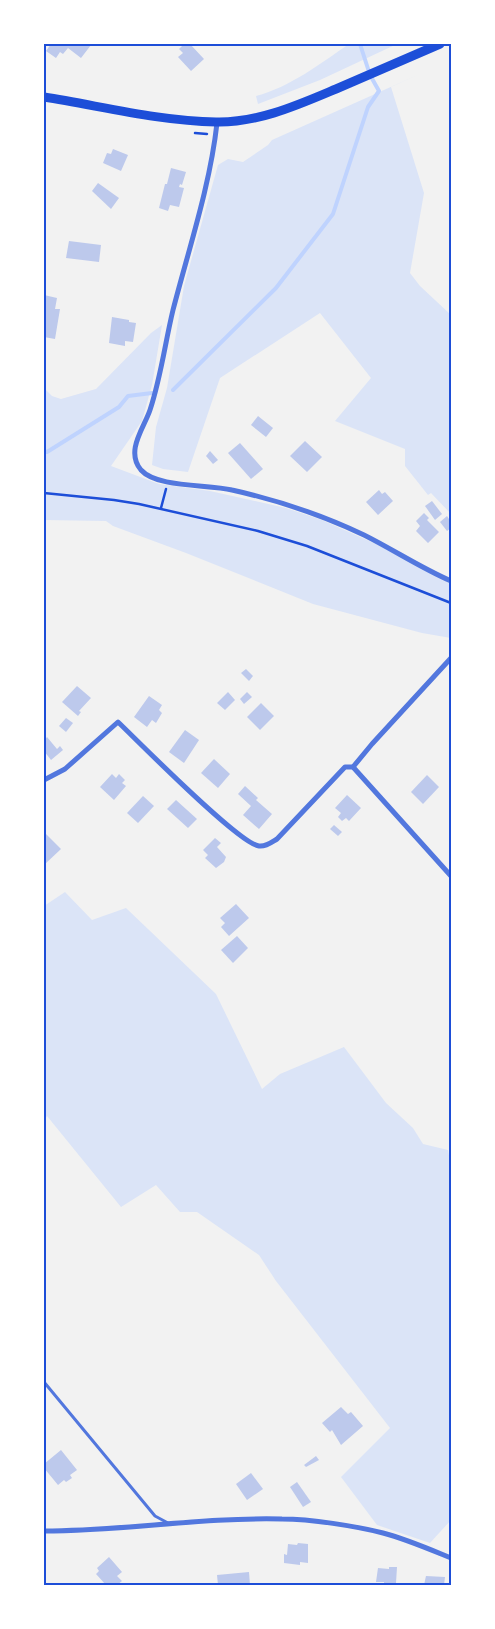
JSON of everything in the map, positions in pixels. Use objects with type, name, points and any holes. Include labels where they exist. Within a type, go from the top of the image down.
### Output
[{"type":"main road","points":[[44,97],[171,118],[217,122],[244,120],[268,116],[316,98],[440,44]]},
{"type":"street","points":[[217,122],[204,195],[172,313],[157,389],[135,448],[139,468],[152,478],[168,483],[230,490],[295,507],[363,535],[451,581]]},
{"type":"street","points":[[354,767],[366,750],[451,658]]},
{"type":"street","points":[[44,780],[64,768],[118,722],[211,811],[250,843],[259,846],[267,845],[277,839],[345,767],[354,767],[451,876]]},
{"type":"street","points":[[44,1531],[222,1519],[284,1519],[384,1533],[451,1558]]},
{"type":"lane","points":[[44,1382],[155,1516],[170,1523]]},
{"type":"path","points":[[161,508],[168,483]]},
{"type":"path","points":[[44,493],[114,500],[161,508],[258,531],[292,541],[451,603]]},
{"type":"shaded area","points":[[349,44],[397,44],[320,80],[258,104],[256,96],[293,81]]},
{"type":"shaded area","points":[[422,73],[391,87],[424,193],[410,273],[420,286],[451,315],[451,514],[431,493],[428,495],[405,466],[405,449],[335,421],[371,378],[320,313],[220,378],[188,472],[163,469],[152,465],[156,427],[167,388],[184,286],[218,165],[228,159],[243,162],[268,145],[272,140]]},
{"type":"shaded area","points":[[162,325],[152,385],[142,421],[111,466],[159,484],[210,491],[286,508],[322,520],[376,544],[451,583],[451,638],[422,633],[313,604],[113,526],[106,521],[44,520],[44,388],[52,396],[61,399],[96,389],[151,333]]},
{"type":"shaded area","points":[[65,892],[92,920],[126,908],[216,994],[262,1089],[280,1074],[344,1047],[386,1103],[413,1128],[423,1144],[448,1150],[451,1167],[451,1520],[430,1543],[377,1525],[341,1477],[390,1428],[276,1281],[259,1255],[197,1212],[180,1212],[156,1185],[121,1207],[47,1116],[44,1121],[44,906]]},
{"type":"building","points":[[51,44],[91,45],[81,58],[68,48],[63,54],[60,52],[56,58],[46,51]]},
{"type":"building","points":[[184,44],[190,44],[204,59],[191,71],[178,57],[183,53],[179,49]]},
{"type":"building","points":[[113,149],[128,155],[121,171],[103,163],[107,153],[111,154]]},
{"type":"building","points":[[171,168],[186,172],[182,185],[180,184],[179,187],[184,188],[179,207],[170,205],[168,211],[159,208]]},
{"type":"building","points":[[98,183],[119,198],[111,209],[92,191]]},
{"type":"building","points":[[69,241],[101,245],[99,262],[66,258]]},
{"type":"building","points":[[44,295],[57,298],[55,309],[60,309],[55,339],[44,337]]},
{"type":"building","points":[[112,317],[136,323],[133,342],[125,341],[125,346],[109,343]]},
{"type":"building","points":[[258,416],[273,428],[266,437],[251,425]]},
{"type":"building","points":[[305,441],[322,457],[307,472],[290,456]]},
{"type":"building","points":[[240,443],[263,469],[251,479],[228,453]]},
{"type":"building","points":[[210,451],[218,460],[213,464],[206,456]]},
{"type":"building","points":[[379,490],[382,494],[385,492],[393,501],[378,515],[366,502]]},
{"type":"building","points":[[432,501],[442,514],[435,520],[425,506]]},
{"type":"building","points":[[424,513],[429,518],[427,520],[439,532],[428,543],[416,531],[420,526],[416,521]]},
{"type":"building","points":[[447,516],[451,522],[451,528],[447,531],[440,522]]},
{"type":"building","points":[[246,669],[253,676],[249,681],[241,673]]},
{"type":"building","points":[[77,686],[91,698],[79,711],[81,712],[78,716],[62,702]]},
{"type":"building","points":[[228,692],[235,700],[225,710],[217,703]]},
{"type":"building","points":[[247,692],[252,697],[244,704],[240,699]]},
{"type":"building","points":[[149,696],[162,705],[159,710],[162,713],[156,723],[152,720],[147,727],[134,717]]},
{"type":"building","points":[[261,703],[274,716],[260,730],[247,717]]},
{"type":"building","points":[[66,718],[73,723],[66,732],[59,726]]},
{"type":"building","points":[[185,730],[199,740],[184,763],[169,752]]},
{"type":"building","points":[[47,737],[57,749],[60,746],[63,750],[51,760],[44,751],[44,741]]},
{"type":"building","points":[[214,759],[230,774],[218,788],[201,773]]},
{"type":"building","points":[[112,774],[116,778],[119,774],[125,780],[122,783],[126,786],[114,800],[100,787]]},
{"type":"building","points":[[427,775],[439,787],[423,804],[411,792]]},
{"type":"building","points":[[245,786],[258,798],[256,800],[272,814],[259,829],[243,815],[251,806],[238,794]]},
{"type":"building","points":[[347,795],[361,808],[349,821],[346,818],[342,821],[338,817],[341,813],[335,808]]},
{"type":"building","points":[[143,796],[154,806],[138,823],[127,813]]},
{"type":"building","points":[[176,800],[197,819],[188,828],[167,809]]},
{"type":"building","points":[[334,825],[342,832],[338,836],[330,829]]},
{"type":"building","points":[[44,834],[61,849],[44,865]]},
{"type":"building","points":[[215,838],[221,843],[217,847],[226,857],[224,862],[216,868],[205,858],[208,855],[203,850]]},
{"type":"building","points":[[236,904],[249,918],[229,936],[221,927],[225,923],[220,918]]},
{"type":"building","points":[[237,936],[248,948],[233,963],[221,950]]},
{"type":"building","points":[[341,1407],[348,1414],[351,1412],[363,1426],[341,1445],[332,1430],[330,1432],[322,1423]]},
{"type":"building","points":[[61,1450],[77,1470],[70,1475],[72,1478],[66,1482],[64,1480],[58,1485],[44,1468],[44,1464]]},
{"type":"building","points":[[316,1456],[319,1460],[306,1467],[304,1465]]},
{"type":"building","points":[[251,1473],[263,1489],[247,1500],[236,1484]]},
{"type":"building","points":[[297,1482],[311,1502],[303,1507],[290,1487]]},
{"type":"building","points":[[298,1543],[308,1544],[308,1563],[300,1562],[300,1565],[284,1563],[284,1554],[287,1555],[288,1544],[297,1545]]},
{"type":"building","points":[[109,1557],[122,1572],[117,1576],[122,1581],[117,1585],[106,1585],[96,1574],[99,1571],[97,1568]]},
{"type":"building","points":[[389,1567],[397,1567],[396,1583],[384,1585],[384,1582],[376,1582],[378,1568],[389,1569]]},
{"type":"building","points":[[249,1572],[250,1585],[218,1585],[217,1575]]},
{"type":"building","points":[[426,1576],[445,1577],[444,1585],[424,1585]]},
{"type":"waterway","points":[[173,390],[276,288],[333,214],[368,107],[379,91],[370,75],[360,44]]},
{"type":"waterway","points":[[44,451],[47,452],[119,407],[128,396],[152,393]]}]
